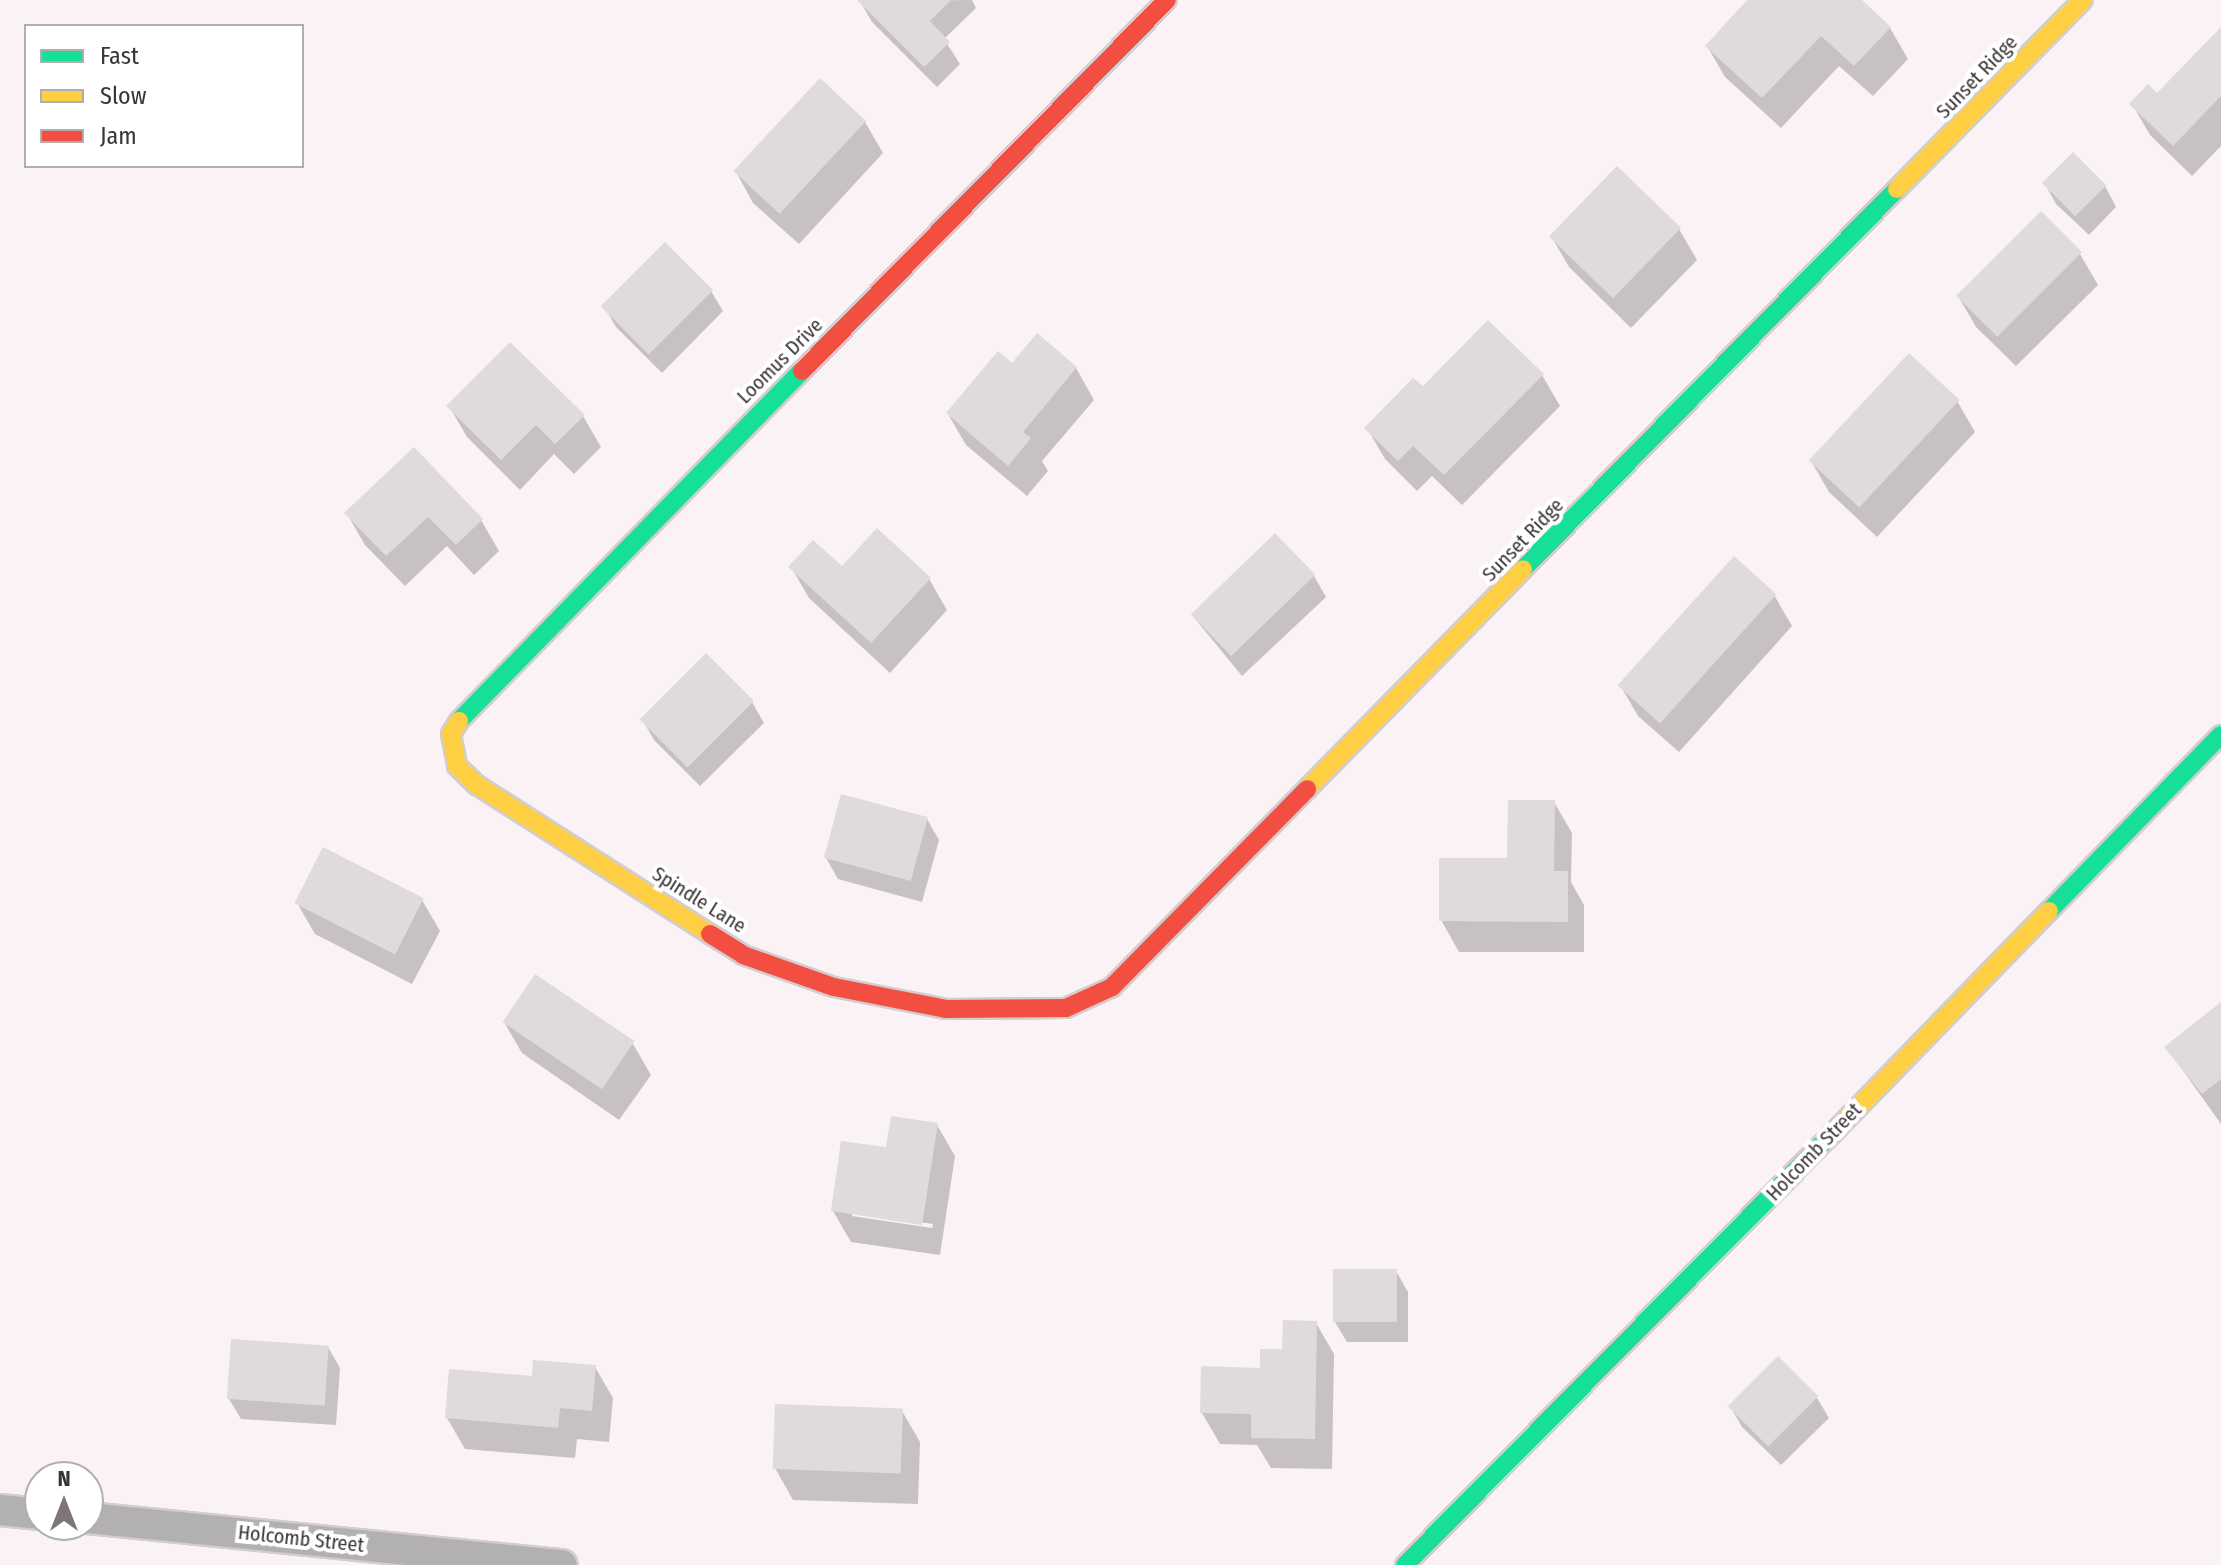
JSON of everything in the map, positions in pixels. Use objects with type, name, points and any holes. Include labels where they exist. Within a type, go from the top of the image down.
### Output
[{"type":"street","name":"Loomus Drive","points":[[457,766],[451,734],[462,715],[1167,0]]},
{"type":"street","name":"Sunset Ridge","points":[[946,1009],[1066,1008],[1112,987],[2083,0]]},
{"type":"street","name":"Holcomb Street","points":[[1405,1565],[1460,1515],[2221,735]]},
{"type":"street","name":"Spindle Lane","points":[[457,766],[477,785],[743,955],[834,987],[946,1009]]},
{"type":"street","points":[[0,1510],[24,1512]]},
{"type":"street","name":"Holcomb Street","points":[[104,1520],[562,1565]]},
{"type":"building","points":[[857,0],[951,0],[930,21],[950,42],[924,67]]},
{"type":"building","points":[[1747,0],[1862,0],[1891,27],[1854,66],[1821,36],[1762,98],[1705,46]]},
{"type":"building","points":[[2221,27],[2221,96],[2173,146],[2129,104],[2148,84],[2157,93]]},
{"type":"building","points":[[820,78],[866,121],[779,214],[733,171]]},
{"type":"building","points":[[2073,152],[2106,185],[2075,216],[2042,183]]},
{"type":"building","points":[[1617,166],[1681,228],[1613,298],[1549,236]]},
{"type":"building","points":[[2041,211],[2082,252],[1997,337],[1956,296]]},
{"type":"building","points":[[665,242],[713,290],[649,354],[601,306]]},
{"type":"building","points":[[1488,320],[1544,374],[1444,475],[1413,446],[1398,461],[1364,428],[1413,378],[1423,386]]},
{"type":"building","points":[[1037,333],[1077,367],[1023,432],[1031,438],[1008,466],[946,413],[998,351],[1012,363]]},
{"type":"building","points":[[510,342],[585,415],[555,444],[536,425],[501,460],[446,406]]},
{"type":"building","points":[[1909,353],[1959,400],[1859,508],[1809,461]]},
{"type":"building","points":[[414,447],[483,519],[456,545],[428,517],[386,556],[344,513]]},
{"type":"building","points":[[877,528],[931,578],[871,643],[788,567],[813,540],[842,566]]},
{"type":"building","points":[[1275,533],[1315,575],[1231,656],[1191,614]]},
{"type":"building","points":[[1734,556],[1776,594],[1660,723],[1618,685]]},
{"type":"building","points":[[706,653],[754,701],[688,768],[640,719]]},
{"type":"building","points":[[841,794],[928,817],[911,881],[824,858]]},
{"type":"building","points":[[1508,800],[1555,800],[1554,871],[1568,871],[1568,922],[1439,921],[1439,858],[1507,858]]},
{"type":"building","points":[[323,847],[424,898],[395,954],[294,903]]},
{"type":"building","points":[[535,974],[634,1041],[602,1089],[503,1022]]},
{"type":"building","points":[[2221,1002],[2221,1079],[2202,1094],[2164,1047]]},
{"type":"building","points":[[891,1116],[938,1123],[922,1225],[831,1211],[841,1141],[886,1147]]},
{"type":"building","points":[[1333,1269],[1397,1269],[1397,1322],[1333,1322]]},
{"type":"building","points":[[1283,1320],[1317,1321],[1315,1439],[1251,1438],[1251,1414],[1200,1413],[1201,1366],[1260,1368],[1260,1349],[1282,1349]]},
{"type":"building","points":[[231,1339],[329,1346],[325,1406],[227,1399]]},
{"type":"building","points":[[1778,1356],[1818,1396],[1768,1447],[1728,1406]]},
{"type":"building","points":[[533,1360],[596,1365],[592,1411],[560,1408],[558,1428],[445,1418],[449,1369],[532,1376]]},
{"type":"building","points":[[775,1404],[903,1408],[901,1473],[773,1469]]},
{"type":"traffic: fast","points":[[1523,569],[1897,189]]},
{"type":"traffic: fast","points":[[459,721],[802,371]]},
{"type":"traffic: fast","points":[[2049,911],[2221,735]]},
{"type":"traffic: fast","points":[[1405,1565],[1832,1134]]},
{"type":"traffic: slow","points":[[1897,189],[2083,0]]},
{"type":"traffic: slow","points":[[1307,789],[1523,569]]},
{"type":"traffic: slow","points":[[459,721],[451,734],[457,766],[477,785],[710,934]]},
{"type":"traffic: slow","points":[[1832,1134],[2049,911]]},
{"type":"traffic: jam","points":[[802,371],[1167,0]]},
{"type":"traffic: jam","points":[[710,934],[743,955],[834,987],[946,1009],[1066,1008],[1112,987],[1307,789]]}]
